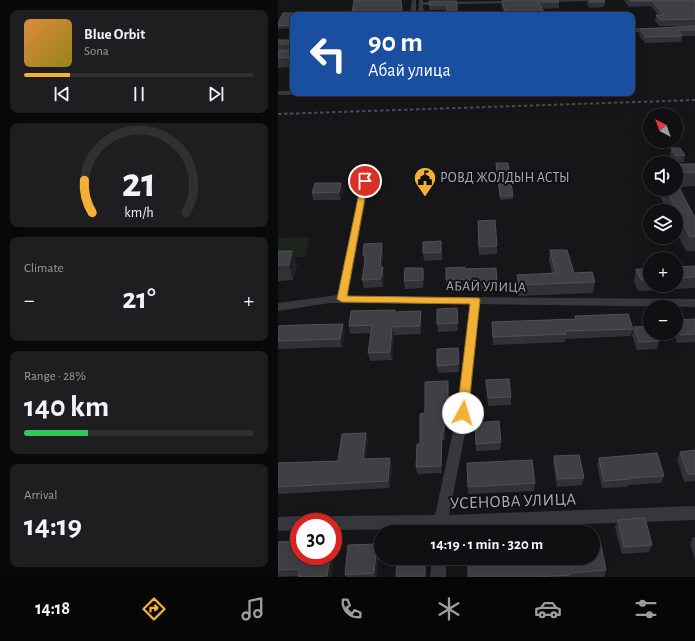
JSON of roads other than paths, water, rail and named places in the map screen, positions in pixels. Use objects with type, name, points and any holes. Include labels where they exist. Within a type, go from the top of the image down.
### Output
[{"type":"street","points":[[413,12],[414,0]]},
{"type":"street","points":[[421,2],[478,0]]},
{"type":"street","points":[[537,1],[591,0]]},
{"type":"street","points":[[421,2],[522,2]]},
{"type":"street","points":[[635,30],[664,30]]},
{"type":"street","points":[[278,93],[290,93]]},
{"type":"street","points":[[342,299],[365,181]]},
{"type":"street","name":"АБАЙ УЛИЦА","points":[[278,307],[330,299],[695,303]]},
{"type":"street","points":[[441,525],[463,413],[475,300]]},
{"type":"street","name":"УСЕНОВА УЛИЦА","points":[[477,525],[695,513]]},
{"type":"street","name":"УСЕНОВА УЛИЦА","points":[[342,523],[387,525]]},
{"type":"street","points":[[278,524],[290,524]]},
{"type":"street","points":[[438,577],[439,565]]},
{"type":"railway","points":[[278,114],[695,100]]},
{"type":"place","name":"РОВД ЖОЛДЫН АСТЫ","points":[[425,198]]}]
